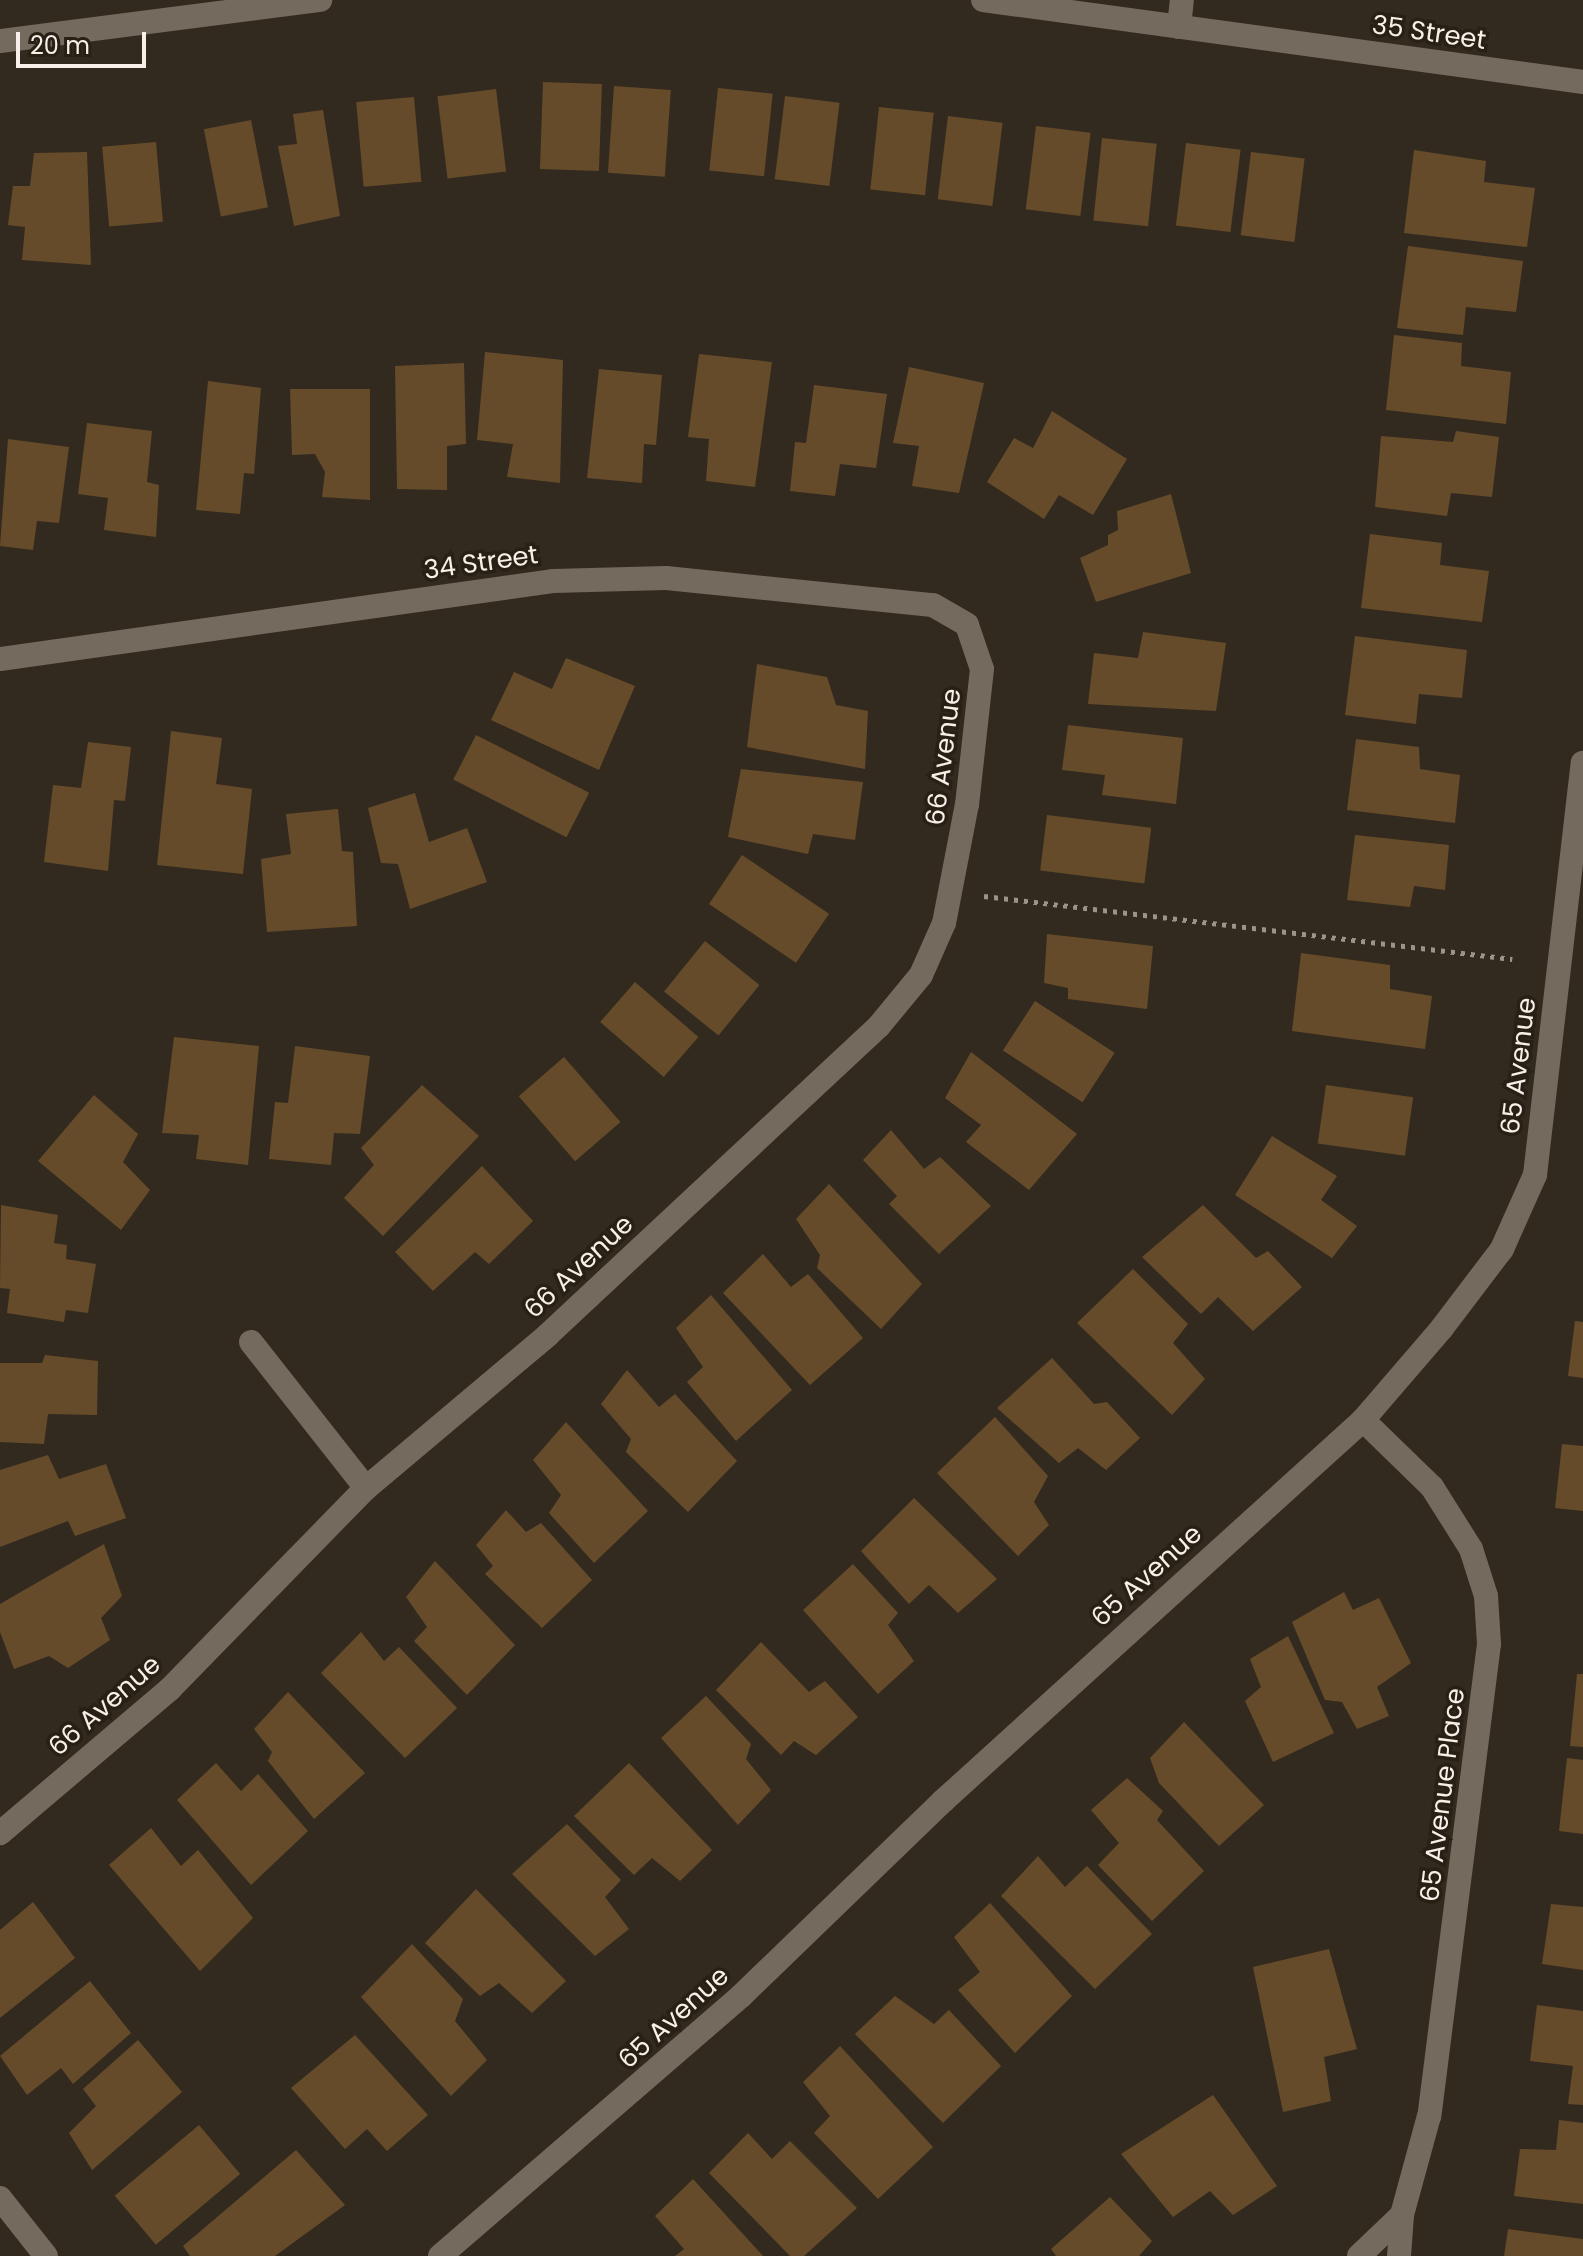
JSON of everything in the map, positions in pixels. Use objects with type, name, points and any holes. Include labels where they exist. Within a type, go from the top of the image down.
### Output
[{"type":"street","points":[[0,41],[320,0]]},
{"type":"street","name":"35 Street","points":[[983,0],[1583,82]]},
{"type":"street","points":[[1179,27],[1182,0]]},
{"type":"street","name":"34 Street","points":[[0,659],[553,581],[666,578],[878,598],[933,605],[967,625]]},
{"type":"street","name":"66 Avenue","points":[[0,1833],[170,1689],[366,1488],[548,1335],[879,1026],[921,975],[952,889],[977,739],[982,669],[967,625]]},
{"type":"street","name":"65 Avenue","points":[[440,2256],[531,2185],[741,1996],[943,1801],[1363,1420],[1502,1249],[1535,1175],[1583,763]]},
{"type":"street","points":[[251,1342],[366,1488]]},
{"type":"street","name":"65 Avenue Place","points":[[1363,1420],[1432,1487],[1471,1549],[1486,1596],[1489,1644],[1429,2116],[1402,2215],[1399,2256]]},
{"type":"street","points":[[0,2198],[46,2256]]},
{"type":"street","points":[[1359,2256],[1402,2215]]},
{"type":"path","points":[[993,898],[1512,959]]},
{"type":"building","points":[[543,82],[602,84],[599,171],[540,169]]},
{"type":"building","points":[[614,86],[671,90],[665,177],[608,173]]},
{"type":"building","points":[[718,88],[773,94],[764,176],[709,171]]},
{"type":"building","points":[[496,89],[506,171],[448,179],[437,96]]},
{"type":"building","points":[[785,96],[840,103],[829,186],[775,179]]},
{"type":"building","points":[[414,97],[421,182],[364,187],[356,102]]},
{"type":"building","points":[[879,107],[934,113],[925,195],[870,190]]},
{"type":"building","points":[[323,110],[340,216],[294,226],[278,146],[297,144],[293,114]]},
{"type":"building","points":[[948,116],[1003,123],[992,206],[938,199]]},
{"type":"building","points":[[251,120],[268,207],[221,217],[204,129]]},
{"type":"building","points":[[1036,126],[1091,133],[1080,216],[1026,209]]},
{"type":"building","points":[[1102,138],[1157,144],[1148,226],[1093,221]]},
{"type":"building","points":[[156,142],[163,222],[109,226],[102,147]]},
{"type":"building","points":[[1186,143],[1241,150],[1230,232],[1176,225]]},
{"type":"building","points":[[1414,150],[1486,161],[1484,182],[1535,188],[1527,247],[1404,233]]},
{"type":"building","points":[[87,152],[91,265],[22,260],[25,227],[8,225],[13,186],[30,186],[34,153]]},
{"type":"building","points":[[1251,152],[1305,159],[1294,242],[1241,235]]},
{"type":"building","points":[[1408,246],[1523,261],[1516,312],[1466,307],[1463,335],[1397,328]]},
{"type":"building","points":[[1394,335],[1462,343],[1461,366],[1511,372],[1506,424],[1386,410]]},
{"type":"building","points":[[485,352],[563,360],[560,483],[507,477],[513,444],[477,440]]},
{"type":"building","points":[[699,354],[772,362],[755,487],[706,481],[709,439],[688,437]]},
{"type":"building","points":[[464,363],[466,444],[447,446],[447,490],[397,489],[395,366]]},
{"type":"building","points":[[909,367],[984,383],[959,493],[912,486],[919,446],[893,443]]},
{"type":"building","points":[[599,369],[662,375],[656,445],[644,444],[642,483],[587,478]]},
{"type":"building","points":[[208,381],[261,388],[254,474],[244,473],[240,514],[196,510]]},
{"type":"building","points":[[814,385],[887,394],[876,468],[840,464],[835,496],[790,491],[795,442],[806,443]]},
{"type":"building","points":[[290,389],[370,389],[370,500],[322,497],[325,472],[315,454],[292,455]]},
{"type":"building","points":[[1052,411],[1127,459],[1093,515],[1059,495],[1044,519],[987,482],[1014,438],[1033,448]]},
{"type":"building","points":[[87,423],[152,431],[147,482],[159,485],[156,537],[104,530],[108,498],[78,494]]},
{"type":"building","points":[[1456,431],[1499,437],[1492,497],[1451,493],[1447,516],[1375,507],[1381,436],[1453,442]]},
{"type":"building","points":[[8,439],[69,447],[59,523],[37,521],[33,550],[0,546]]},
{"type":"building","points":[[1171,494],[1191,573],[1096,602],[1080,558],[1108,545],[1108,535],[1118,530],[1117,511]]},
{"type":"building","points":[[1370,534],[1442,543],[1440,565],[1489,571],[1482,622],[1361,608]]},
{"type":"building","points":[[1143,632],[1226,643],[1216,711],[1088,704],[1094,653],[1138,658]]},
{"type":"building","points":[[1355,636],[1467,650],[1462,698],[1419,694],[1416,724],[1345,715]]},
{"type":"building","points":[[566,658],[635,686],[599,770],[491,720],[514,672],[552,689]]},
{"type":"building","points":[[757,664],[827,677],[836,705],[868,711],[865,769],[747,747]]},
{"type":"building","points":[[1068,725],[1183,738],[1176,804],[1102,795],[1105,775],[1062,770]]},
{"type":"building","points":[[171,731],[222,738],[216,784],[252,789],[243,874],[157,865]]},
{"type":"building","points":[[476,735],[589,793],[566,837],[453,780]]},
{"type":"building","points":[[1356,739],[1419,747],[1420,769],[1460,775],[1455,823],[1347,810]]},
{"type":"building","points":[[88,742],[131,747],[125,801],[114,800],[108,871],[44,862],[53,785],[81,788]]},
{"type":"building","points":[[741,769],[863,782],[855,840],[813,834],[808,854],[728,837]]},
{"type":"building","points":[[415,793],[429,842],[467,828],[487,882],[410,909],[398,864],[381,863],[368,808]]},
{"type":"building","points":[[338,809],[342,851],[353,852],[357,926],[267,932],[261,859],[291,854],[286,814]]},
{"type":"building","points":[[1047,815],[1151,828],[1144,883],[1040,871]]},
{"type":"building","points":[[1355,835],[1449,845],[1445,890],[1414,886],[1410,907],[1347,900]]},
{"type":"building","points":[[742,855],[829,914],[796,963],[709,904]]},
{"type":"building","points":[[1047,934],[1153,946],[1147,1009],[1068,999],[1068,988],[1044,983]]},
{"type":"building","points":[[705,941],[759,985],[718,1036],[664,992]]},
{"type":"building","points":[[1301,953],[1390,965],[1390,989],[1432,996],[1425,1049],[1292,1031]]},
{"type":"building","points":[[635,982],[698,1037],[664,1077],[600,1022]]},
{"type":"building","points":[[1035,1001],[1115,1053],[1083,1102],[1003,1050]]},
{"type":"building","points":[[174,1037],[259,1046],[248,1165],[196,1159],[199,1135],[162,1133]]},
{"type":"building","points":[[295,1046],[370,1056],[360,1134],[334,1133],[331,1165],[269,1159],[275,1102],[288,1103]]},
{"type":"building","points":[[971,1052],[1077,1134],[1029,1190],[966,1142],[981,1125],[945,1098]]},
{"type":"building","points":[[564,1057],[620,1122],[575,1161],[519,1096]]},
{"type":"building","points":[[422,1085],[479,1136],[383,1236],[344,1198],[374,1165],[361,1148]]},
{"type":"building","points":[[1326,1085],[1413,1097],[1405,1156],[1318,1143]]},
{"type":"building","points":[[94,1095],[138,1134],[123,1162],[150,1190],[121,1230],[38,1161]]},
{"type":"building","points":[[891,1130],[924,1169],[940,1157],[991,1206],[939,1254],[889,1204],[897,1196],[863,1160]]},
{"type":"building","points":[[1272,1136],[1337,1176],[1321,1200],[1357,1226],[1332,1258],[1235,1195]]},
{"type":"building","points":[[482,1166],[533,1221],[489,1264],[475,1252],[433,1291],[395,1252]]},
{"type":"building","points":[[829,1184],[922,1284],[881,1329],[817,1268],[820,1255],[796,1219]]},
{"type":"building","points":[[1,1205],[58,1215],[54,1243],[67,1245],[66,1259],[96,1264],[88,1313],[66,1310],[64,1322],[7,1313],[10,1289],[0,1288]]},
{"type":"building","points":[[1203,1205],[1256,1258],[1268,1251],[1302,1287],[1253,1331],[1218,1297],[1201,1314],[1142,1257]]},
{"type":"building","points":[[763,1254],[791,1287],[808,1274],[863,1338],[810,1385],[723,1293]]},
{"type":"building","points":[[1133,1269],[1188,1324],[1173,1343],[1205,1379],[1172,1415],[1077,1323]]},
{"type":"building","points":[[711,1295],[792,1390],[736,1441],[687,1382],[703,1367],[676,1328]]},
{"type":"building","points":[[1575,1321],[1583,1322],[1583,1378],[1568,1376]]},
{"type":"building","points":[[45,1355],[98,1361],[97,1415],[48,1414],[44,1444],[0,1442],[0,1363],[42,1363]]},
{"type":"building","points":[[1052,1358],[1094,1404],[1107,1402],[1140,1438],[1106,1470],[1078,1448],[1059,1463],[997,1408]]},
{"type":"building","points":[[627,1370],[659,1407],[675,1394],[737,1461],[688,1512],[626,1452],[631,1439],[601,1404]]},
{"type":"building","points":[[995,1417],[1048,1476],[1034,1502],[1049,1525],[1018,1556],[937,1473]]},
{"type":"building","points":[[566,1422],[648,1511],[594,1563],[549,1513],[561,1495],[533,1460]]},
{"type":"building","points":[[1562,1444],[1583,1446],[1583,1511],[1555,1508]]},
{"type":"building","points":[[48,1455],[59,1479],[106,1464],[126,1518],[75,1536],[68,1521],[0,1547],[0,1470]]},
{"type":"building","points":[[914,1498],[997,1579],[958,1613],[929,1585],[909,1604],[861,1551]]},
{"type":"building","points":[[506,1510],[526,1532],[541,1523],[592,1580],[542,1628],[485,1574],[493,1566],[476,1545]]},
{"type":"building","points":[[104,1544],[122,1596],[101,1618],[110,1640],[68,1668],[49,1656],[14,1669],[0,1632],[0,1604]]},
{"type":"building","points":[[435,1561],[515,1645],[467,1695],[414,1641],[427,1627],[406,1597]]},
{"type":"building","points":[[853,1564],[898,1613],[888,1625],[914,1661],[878,1694],[803,1610]]},
{"type":"building","points":[[1344,1592],[1353,1610],[1379,1598],[1411,1663],[1377,1687],[1389,1716],[1357,1729],[1342,1702],[1325,1700],[1292,1622]]},
{"type":"building","points":[[361,1632],[384,1661],[399,1647],[457,1708],[405,1758],[321,1673]]},
{"type":"building","points":[[1288,1636],[1334,1733],[1273,1762],[1245,1701],[1261,1687],[1250,1659]]},
{"type":"building","points":[[761,1642],[809,1692],[825,1681],[858,1717],[816,1755],[794,1741],[781,1755],[716,1690]]},
{"type":"building","points":[[1577,1674],[1583,1674],[1583,1747],[1570,1746]]},
{"type":"building","points":[[288,1692],[365,1773],[314,1819],[268,1761],[272,1752],[254,1729]]},
{"type":"building","points":[[706,1696],[751,1744],[746,1759],[771,1790],[738,1825],[661,1738]]},
{"type":"building","points":[[1184,1722],[1264,1805],[1219,1846],[1159,1783],[1150,1758]]},
{"type":"building","points":[[1567,1758],[1583,1760],[1583,1834],[1559,1831]]},
{"type":"building","points":[[216,1763],[241,1791],[258,1774],[308,1831],[251,1885],[177,1800]]},
{"type":"building","points":[[629,1763],[712,1850],[680,1881],[652,1858],[634,1875],[574,1816]]},
{"type":"building","points":[[1127,1778],[1163,1811],[1157,1820],[1204,1871],[1152,1921],[1098,1865],[1119,1843],[1091,1810]]},
{"type":"building","points":[[567,1824],[621,1880],[605,1897],[629,1929],[595,1956],[512,1874]]},
{"type":"building","points":[[151,1828],[181,1866],[198,1850],[253,1918],[200,1971],[109,1865]]},
{"type":"building","points":[[1038,1856],[1065,1887],[1087,1866],[1152,1934],[1095,1989],[1001,1896]]},
{"type":"building","points":[[476,1889],[566,1981],[532,2013],[499,1983],[480,1996],[425,1943]]},
{"type":"building","points":[[33,1902],[75,1958],[0,2018],[0,1930]]},
{"type":"building","points":[[990,1903],[1072,1996],[1015,2053],[958,1990],[980,1972],[954,1937]]},
{"type":"building","points":[[1551,1904],[1583,1907],[1583,1970],[1542,1964]]},
{"type":"building","points":[[412,1944],[463,1999],[455,2021],[487,2060],[451,2096],[361,1997]]},
{"type":"building","points":[[1329,1949],[1357,2049],[1324,2057],[1331,2101],[1283,2112],[1253,1967]]},
{"type":"building","points":[[90,1981],[131,2033],[73,2084],[61,2068],[27,2095],[0,2056]]},
{"type":"building","points":[[895,1996],[934,2024],[949,2010],[1001,2066],[943,2123],[855,2034]]},
{"type":"building","points":[[1537,2005],[1583,2011],[1583,2105],[1568,2104],[1573,2066],[1530,2061]]},
{"type":"building","points":[[355,2035],[428,2115],[387,2151],[367,2129],[345,2149],[291,2088]]},
{"type":"building","points":[[138,2040],[182,2092],[92,2170],[69,2133],[96,2106],[83,2089]]},
{"type":"building","points":[[840,2046],[933,2147],[878,2199],[814,2133],[830,2116],[803,2082]]},
{"type":"building","points":[[1213,2095],[1277,2186],[1233,2215],[1210,2191],[1173,2217],[1121,2154]]},
{"type":"building","points":[[1559,2120],[1583,2123],[1583,2204],[1514,2196],[1520,2149],[1556,2150]]},
{"type":"building","points":[[199,2125],[240,2174],[156,2245],[115,2196]]},
{"type":"building","points":[[748,2133],[772,2159],[790,2141],[857,2208],[804,2256],[790,2256],[709,2173]]},
{"type":"building","points":[[296,2150],[345,2205],[275,2256],[190,2256],[183,2246]]},
{"type":"building","points":[[693,2179],[763,2256],[675,2256],[684,2249],[655,2216]]},
{"type":"building","points":[[1110,2197],[1152,2241],[1139,2256],[1056,2256],[1051,2249]]},
{"type":"building","points":[[1508,2229],[1583,2239],[1583,2256],[1504,2256]]}]
